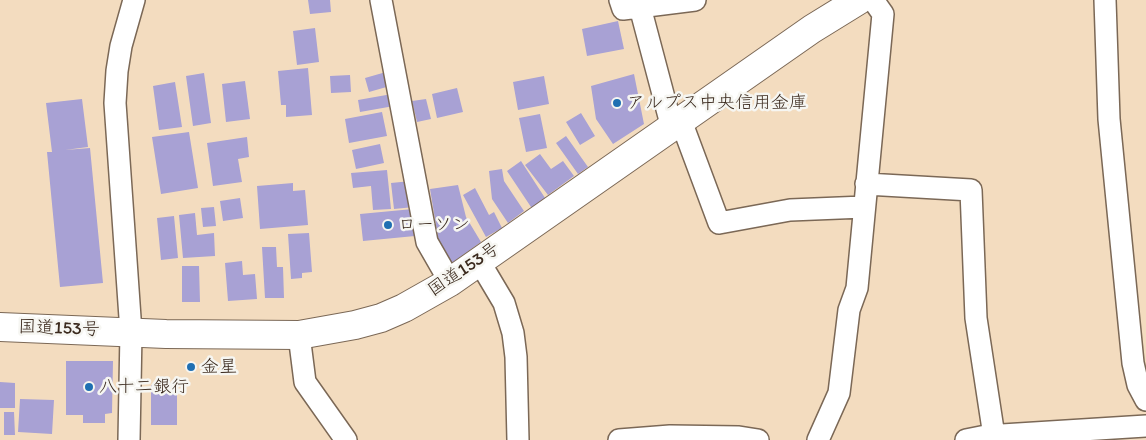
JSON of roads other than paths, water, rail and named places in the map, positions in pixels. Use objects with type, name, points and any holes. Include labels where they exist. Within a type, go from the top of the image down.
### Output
[{"type":"highway","name":"国道153号","points":[[0,327],[299,335],[382,318],[450,282],[812,29],[859,0]]},
{"type":"street","points":[[129,440],[131,332],[115,103],[121,46],[134,0]]},
{"type":"street","points":[[381,0],[427,242],[450,282]]},
{"type":"street","points":[[620,0],[623,9],[695,0]]},
{"type":"street","points":[[818,440],[839,393],[849,310],[857,288],[883,14],[873,0]]},
{"type":"street","points":[[1105,0],[1109,119],[1133,363],[1138,386],[1146,400]]},
{"type":"street","points":[[640,8],[676,124],[719,223],[790,210],[864,207]]},
{"type":"street","points":[[866,184],[971,190],[983,438],[1146,426]]},
{"type":"street","points":[[479,261],[504,303],[513,333],[516,357],[518,440]]},
{"type":"street","points":[[299,335],[305,382],[346,440]]},
{"type":"street","points":[[619,440],[680,436],[739,437],[758,440]]},
{"type":"place","name":"アルプス中央信用金庫","points":[[617,103]]},
{"type":"place","name":"ローソン","points":[[388,225]]},
{"type":"place","name":"金星","points":[[191,367]]},
{"type":"place","name":"八十二銀行","points":[[89,387]]}]
